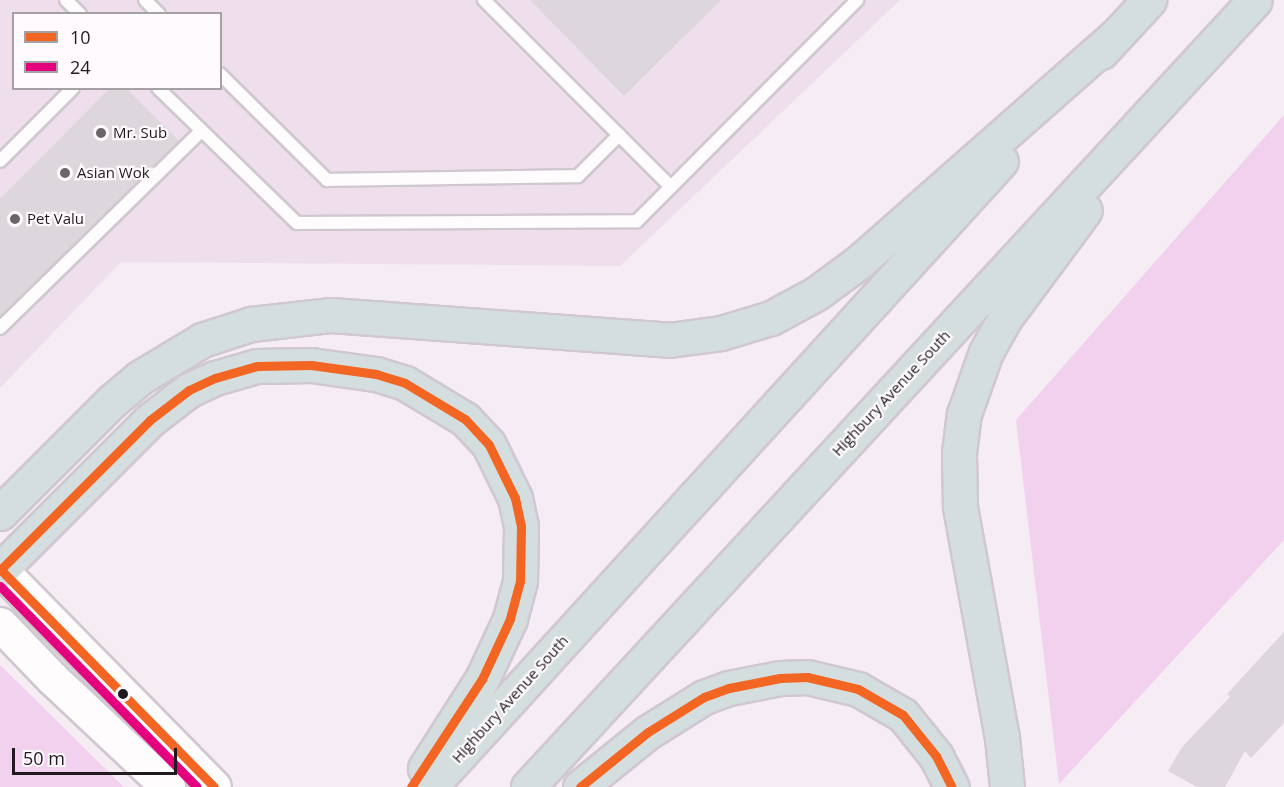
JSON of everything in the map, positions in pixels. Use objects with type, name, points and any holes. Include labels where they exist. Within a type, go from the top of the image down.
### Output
[{"type":"highway","name":"Highbury Avenue South","points":[[430,787],[1149,0]]},
{"type":"highway","name":"Highbury Avenue South","points":[[528,787],[1256,0]]},
{"type":"highway","points":[[0,513],[82,430],[139,378],[191,345],[250,324],[331,315],[669,340],[721,333],[771,318],[817,293],[859,262],[1115,36]]},
{"type":"highway","points":[[1007,787],[1002,738],[960,506],[958,453],[964,414],[986,352],[1005,318],[1191,68]]},
{"type":"highway","points":[[0,569],[150,420],[189,390],[215,378],[257,366],[311,365],[376,374],[414,387],[465,419],[489,445],[504,471],[515,498],[521,526],[520,581],[510,620],[482,679],[411,787]]},
{"type":"highway","points":[[580,787],[648,732],[704,697],[729,688],[780,678],[833,682],[858,689],[903,715],[936,756],[952,787]]},
{"type":"main road","points":[[0,569],[214,787]]},
{"type":"main road","points":[[0,624],[53,679],[168,787]]},
{"type":"lane","points":[[66,0],[78,12]]},
{"type":"lane","points":[[484,0],[671,187]]},
{"type":"lane","points":[[160,90],[297,223],[637,221],[856,0]]},
{"type":"lane","points":[[222,76],[327,180],[578,176],[619,135]]},
{"type":"lane","points":[[0,161],[71,90]]},
{"type":"lane","points":[[0,328],[201,131]]},
{"type":"shaded area","points":[[0,0],[900,0],[620,266],[121,262],[0,388]]},
{"type":"shaded area","points":[[1284,115],[1284,540],[1059,784],[1016,420]]},
{"type":"shaded area","points":[[0,665],[124,787],[0,787]]},
{"type":"building","points":[[530,0],[721,0],[624,96]]},
{"type":"building","points":[[108,90],[128,90],[179,141],[0,316],[0,199]]},
{"type":"building","points":[[1284,632],[1284,723],[1251,758],[1245,751],[1225,787],[1197,787],[1168,771],[1182,747],[1230,697],[1227,694]]},
{"type":"transit line","name":"10","points":[[0,570],[150,420],[189,390],[215,378],[257,366],[311,365],[376,374],[405,383],[465,419],[489,445],[515,498],[521,526],[520,581],[510,619],[482,679],[411,787]]},
{"type":"transit line","name":"10","points":[[0,569],[214,787]]},
{"type":"transit line","name":"24","points":[[0,586],[197,787]]},
{"type":"transit line","name":"10","points":[[580,787],[648,732],[704,697],[729,688],[780,678],[807,677],[858,689],[903,715],[936,756],[952,787]]},
{"type":"place","name":"Mr. Sub","points":[[101,133]]},
{"type":"place","name":"Asian Wok","points":[[65,173]]},
{"type":"place","name":"Pet Valu","points":[[15,219]]}]
